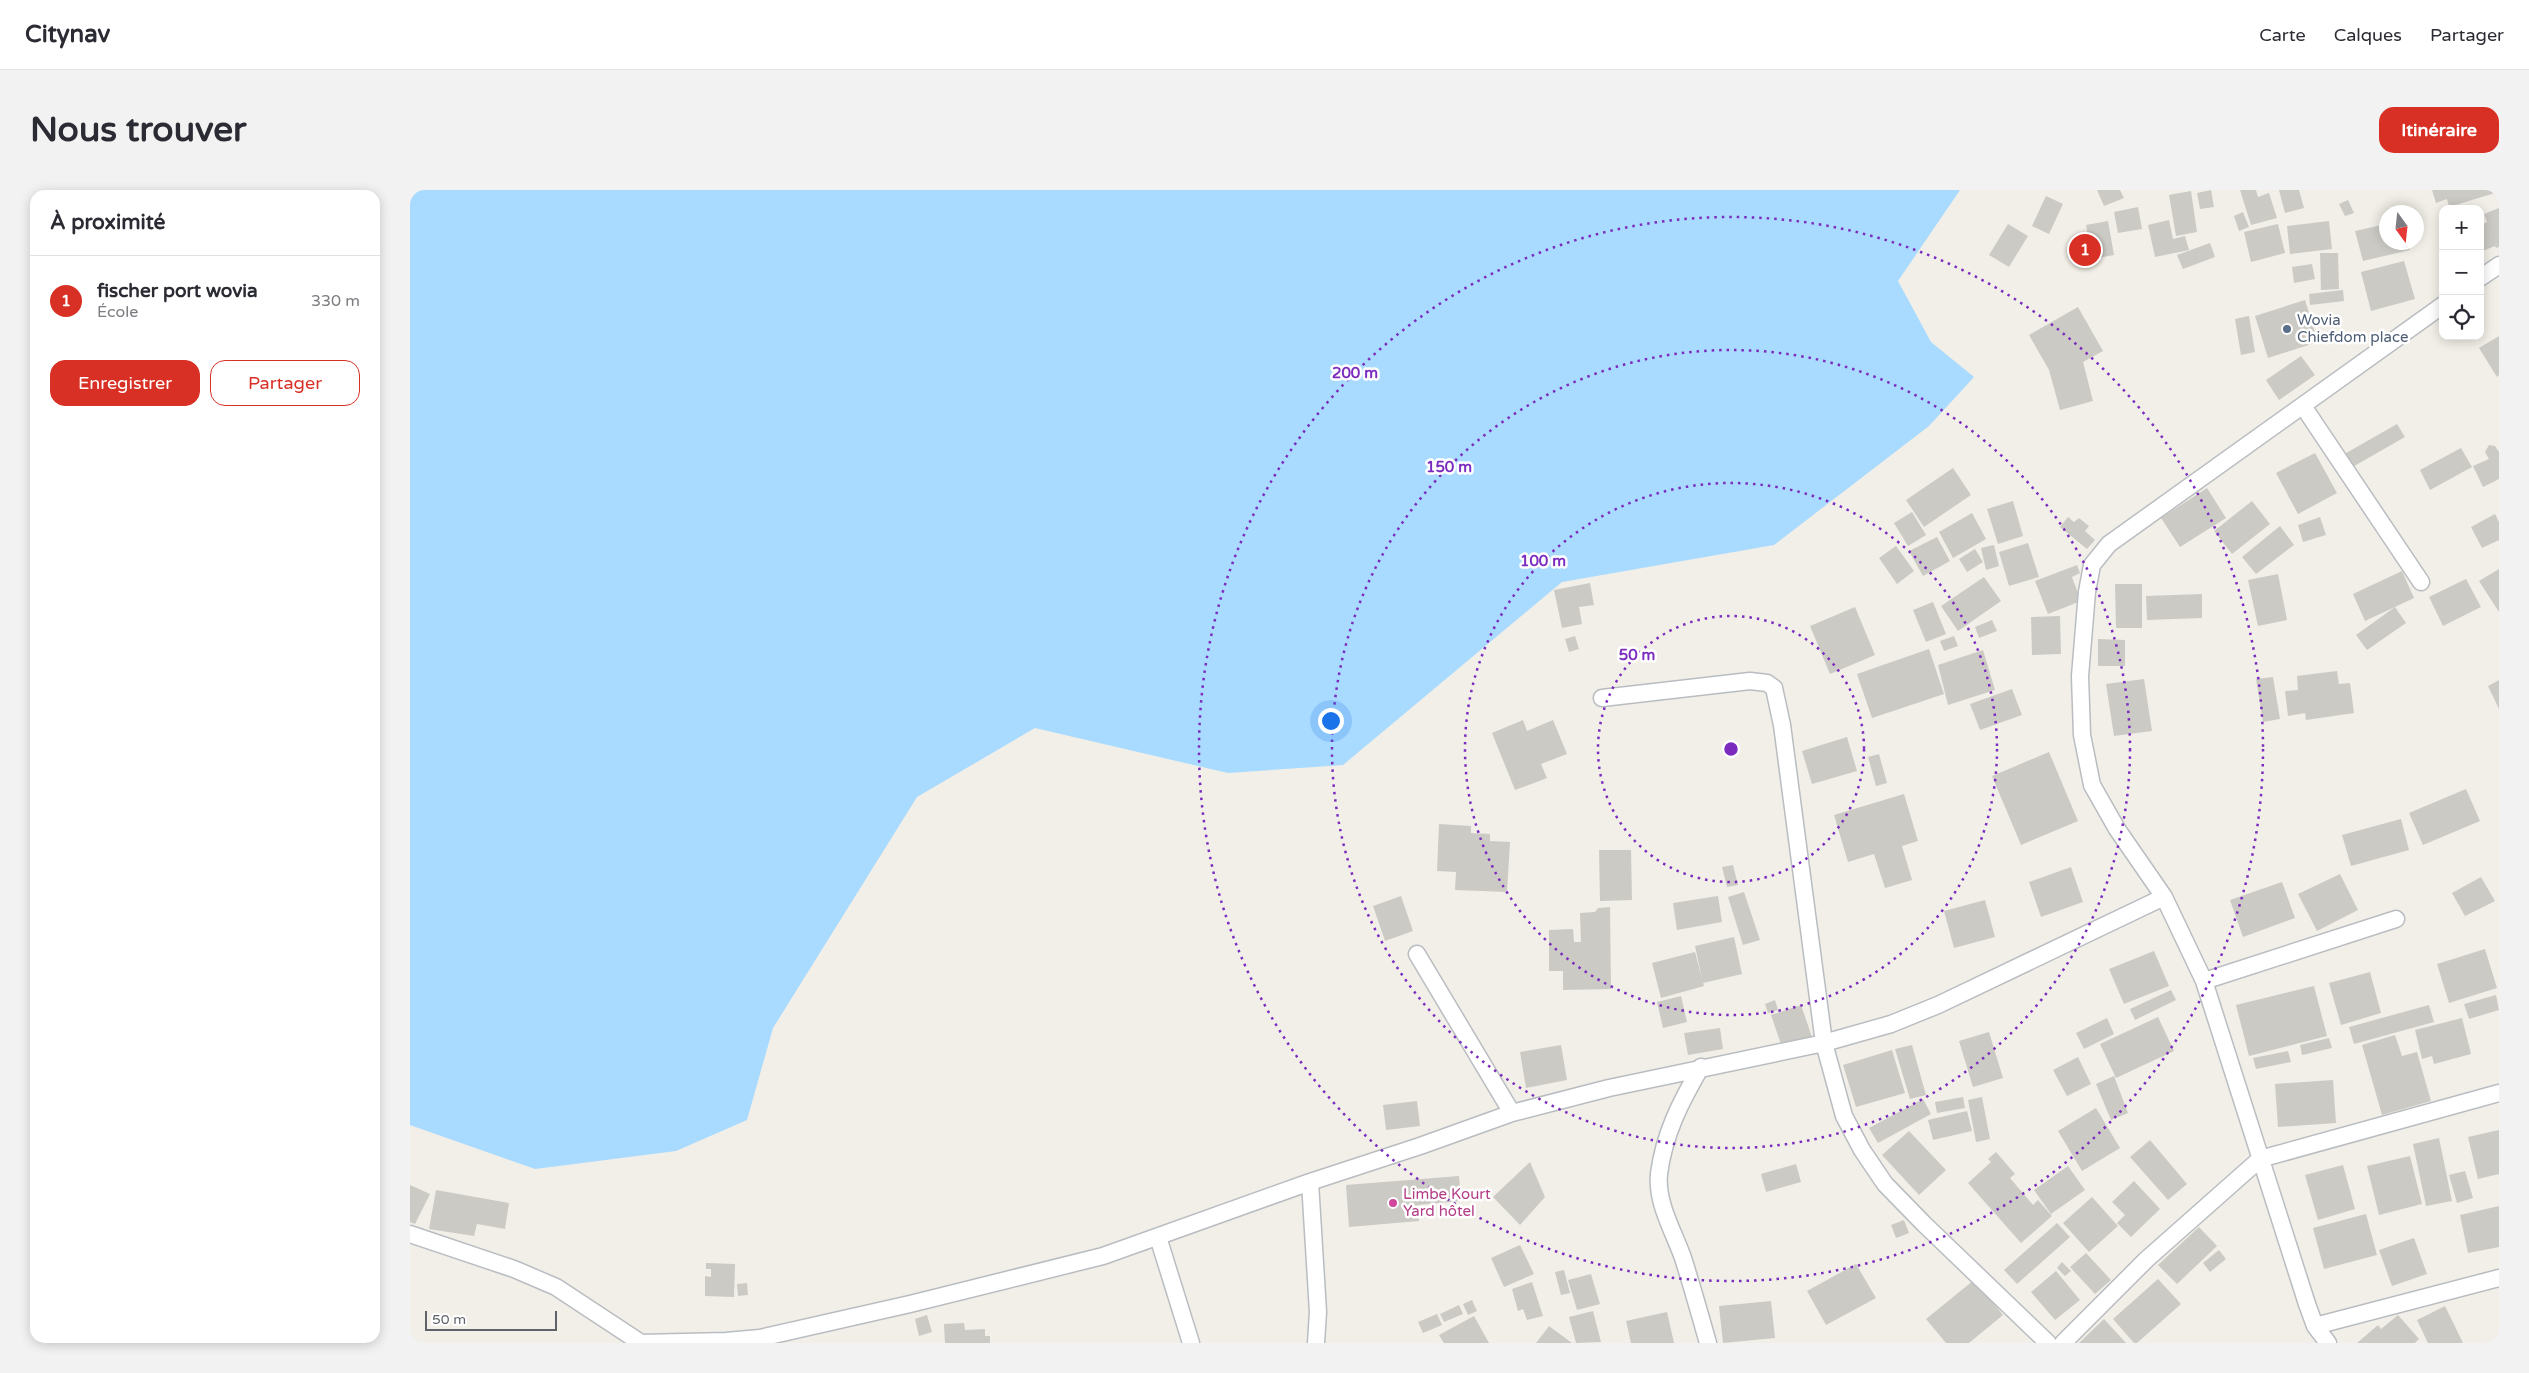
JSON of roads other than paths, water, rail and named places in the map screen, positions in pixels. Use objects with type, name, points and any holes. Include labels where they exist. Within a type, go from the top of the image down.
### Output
[{"type":"street","points":[[2484,275],[2499,265]]},
{"type":"street","points":[[2328,1343],[2316,1326],[2260,1159],[2204,981],[2164,897],[2117,828],[2092,785],[2082,735],[2080,676],[2087,592],[2092,565],[2109,544],[2439,308]]},
{"type":"street","points":[[2302,406],[2421,582]]},
{"type":"street","points":[[1602,698],[1750,681],[1767,683],[1774,688],[1786,753],[1824,1043],[1844,1116],[1862,1150],[1885,1184],[2048,1343]]},
{"type":"street","points":[[411,1236],[514,1269],[556,1287],[641,1343],[726,1341],[760,1338],[1020,1278],[1103,1256],[1310,1182],[1512,1113],[1609,1088],[1824,1043],[1891,1024],[1938,1005],[2164,897]]},
{"type":"street","points":[[2204,981],[2396,919]]},
{"type":"street","points":[[1417,954],[1512,1113]]},
{"type":"street","points":[[1701,1068],[1677,1108],[1666,1141],[1659,1175],[1661,1200],[1692,1285],[1708,1343]]},
{"type":"street","points":[[2063,1343],[2148,1259],[2260,1159],[2499,1093]]},
{"type":"street","points":[[1310,1182],[1318,1312],[1316,1343]]},
{"type":"street","points":[[1158,1237],[1191,1343]]},
{"type":"street","points":[[2316,1326],[2499,1278]]},
{"type":"water","points":[[410,190],[1960,190],[1898,281],[1931,342],[1974,377],[1929,426],[1774,545],[1562,582],[1343,765],[1228,773],[1035,728],[917,797],[773,1028],[747,1120],[676,1151],[535,1169],[410,1125]]},
{"type":"place","name":"fischer port wovia","points":[[2085,250]]},
{"type":"place","name":"Wovia Chiefdom place","points":[[2287,329]]},
{"type":"place","name":"Limbe Kourt Yard hôtel","points":[[1393,1203]]}]
